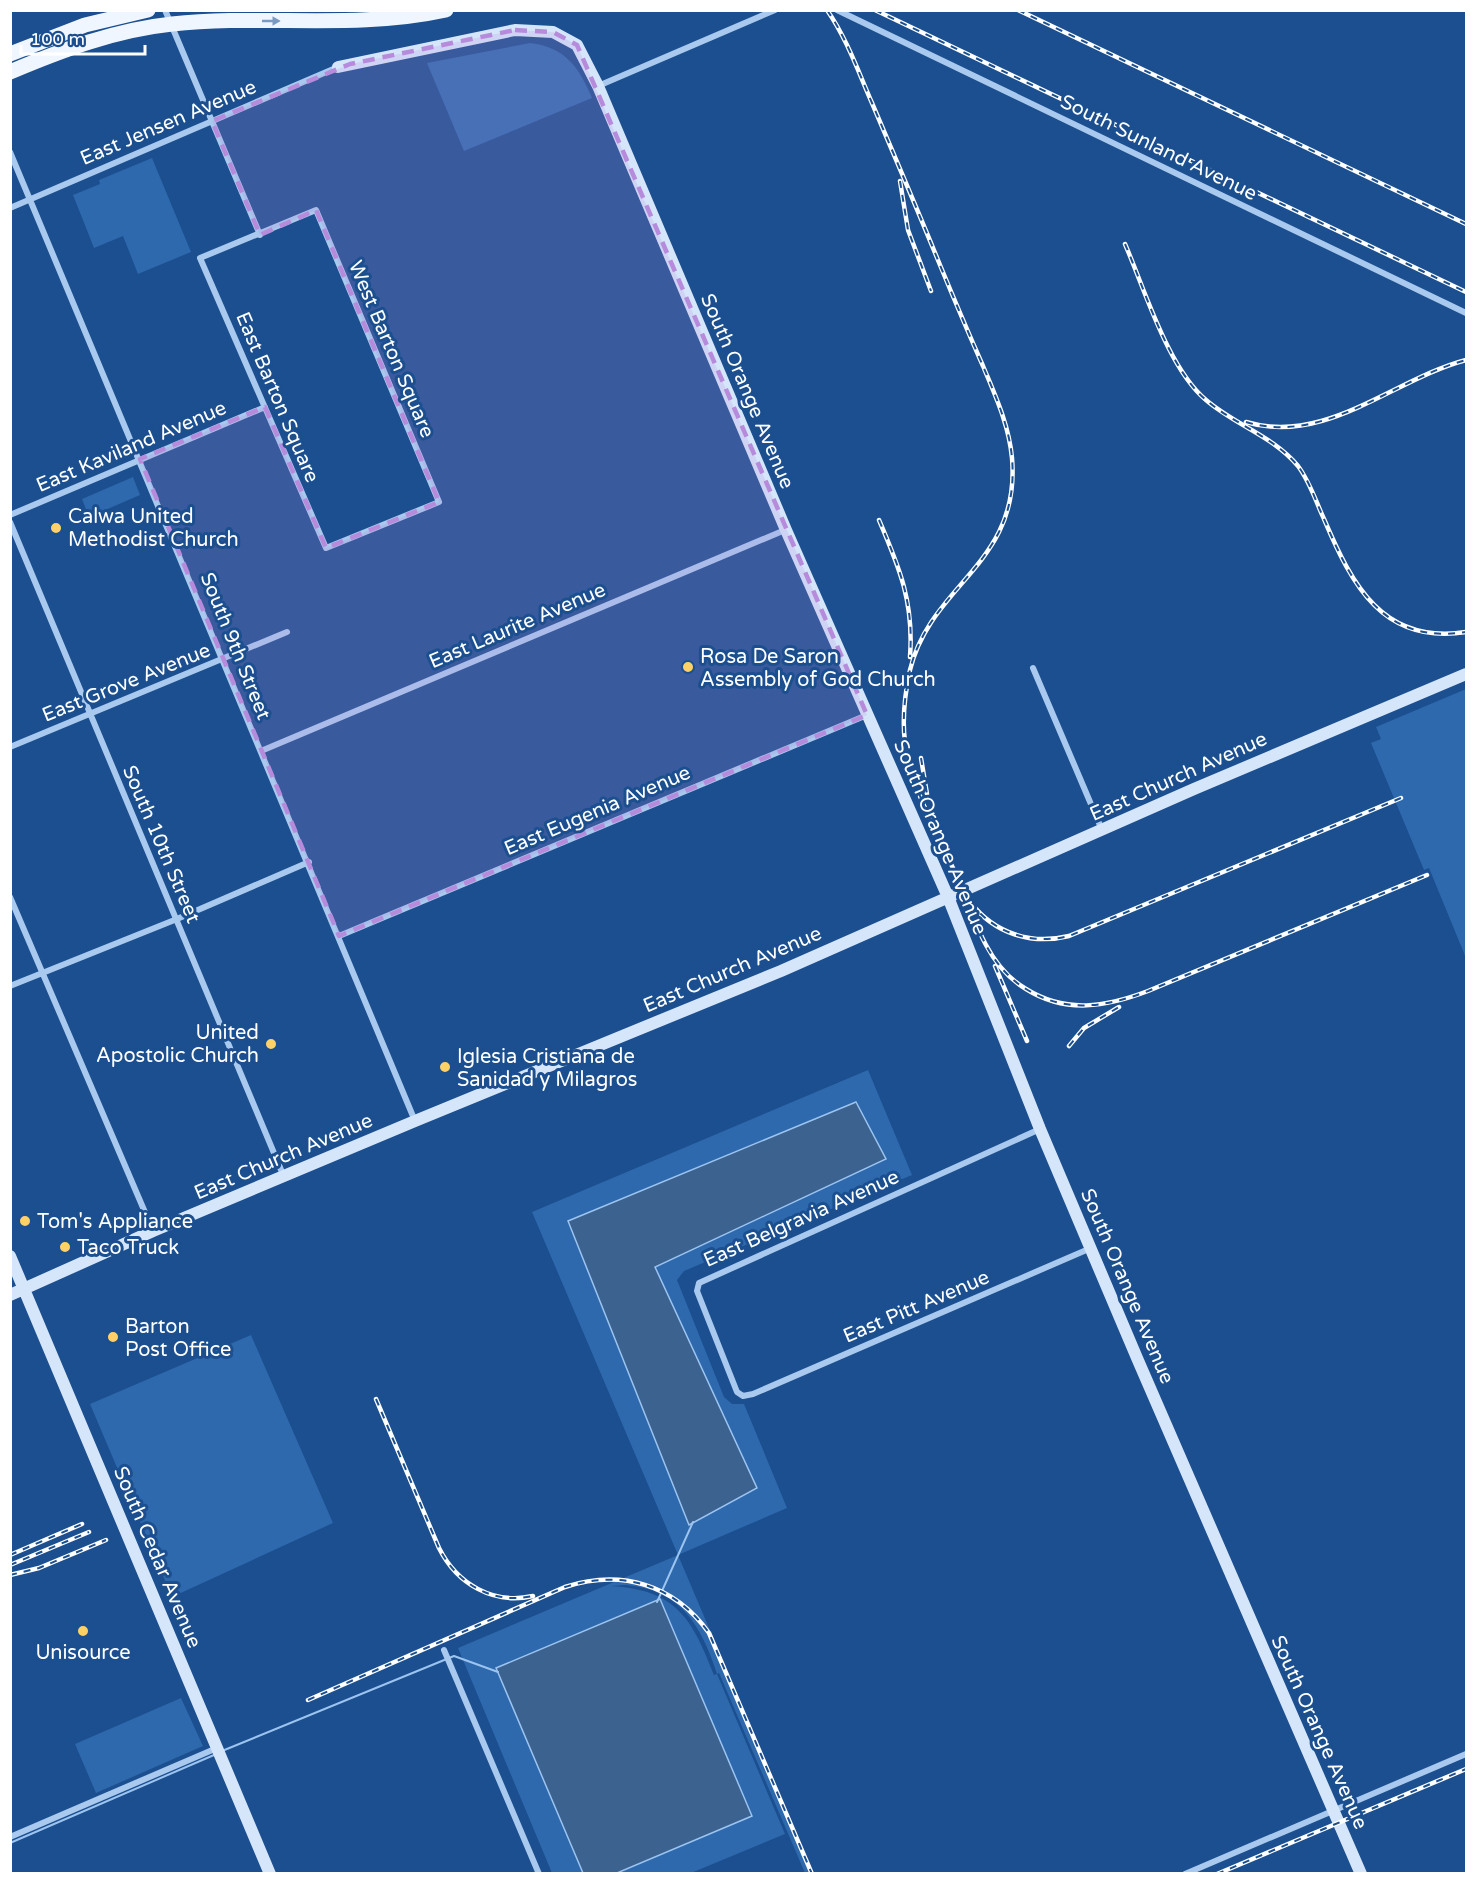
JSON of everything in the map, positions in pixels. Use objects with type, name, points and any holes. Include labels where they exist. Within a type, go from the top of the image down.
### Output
[{"type":"main road","points":[[10,54],[85,25],[148,10]]},
{"type":"main road","points":[[10,72],[77,45],[168,17],[366,20],[446,10]]},
{"type":"main road","name":"South Orange Avenue","points":[[338,67],[515,30],[553,32],[577,45],[598,86],[786,530],[948,897],[1040,1129],[1361,1874]]},
{"type":"main road","name":"East Church Avenue","points":[[10,1295],[153,1231],[778,972],[1467,674]]},
{"type":"main road","name":"South Cedar Avenue","points":[[10,1256],[270,1874]]},
{"type":"street","points":[[598,86],[775,10]]},
{"type":"street","name":"South Sunland Avenue","points":[[837,10],[1467,313]]},
{"type":"street","points":[[168,17],[260,235]]},
{"type":"street","name":"East Jensen Avenue","points":[[10,208],[338,67]]},
{"type":"street","name":"South 9th Street","points":[[10,152],[309,862],[415,1121]]},
{"type":"street","name":"West Barton Square","points":[[260,235],[316,210],[439,502],[326,548]]},
{"type":"street","name":"East Barton Square","points":[[260,235],[200,258],[326,548]]},
{"type":"street","name":"East Kaviland Avenue","points":[[10,515],[265,407]]},
{"type":"street","name":"South 10th Street","points":[[10,522],[88,714],[177,919],[284,1178]]},
{"type":"street","name":"East Laurite Avenue","points":[[261,751],[786,530]]},
{"type":"street","name":"East Grove Avenue","points":[[10,747],[287,632]]},
{"type":"street","points":[[1033,668],[1102,830]]},
{"type":"street","name":"East Eugenia Avenue","points":[[339,936],[867,715]]},
{"type":"street","points":[[10,986],[177,919],[309,862]]},
{"type":"street","points":[[10,897],[153,1231]]},
{"type":"street","name":"East Belgravia Avenue","points":[[753,1394],[743,1396],[737,1392],[697,1292],[699,1283],[1040,1129]]},
{"type":"street","name":"East Pitt Avenue","points":[[753,1394],[1091,1248]]},
{"type":"street","points":[[444,1650],[539,1874]]},
{"type":"street","points":[[10,1837],[217,1748]]},
{"type":"street","points":[[1185,1874],[1333,1809],[1467,1754]]},
{"type":"highlighted area","points":[[515,30],[553,32],[577,45],[867,715],[339,936],[140,459],[265,407],[326,548],[439,502],[316,210],[260,235],[212,121],[350,64]]},
{"type":"shaded area","points":[[530,43],[553,49],[569,60],[582,77],[592,98],[464,151],[427,63]]},
{"type":"shaded area","points":[[152,158],[191,252],[138,274],[123,236],[94,248],[73,195],[100,184],[99,180]]},
{"type":"shaded area","points":[[133,477],[140,495],[89,517],[82,499]]},
{"type":"shaded area","points":[[1466,689],[1466,958],[1429,868],[1424,870],[1371,743],[1381,739],[1376,727]]},
{"type":"shaded area","points":[[868,1070],[912,1175],[684,1271],[677,1280],[724,1397],[732,1404],[744,1404],[787,1508],[678,1555],[532,1212]]},
{"type":"shaded area","points":[[856,1102],[886,1159],[655,1267],[757,1488],[689,1525],[568,1221]]},
{"type":"shaded area","points":[[251,1335],[333,1523],[172,1597],[90,1404]]},
{"type":"shaded area","points":[[678,1555],[813,1873],[805,1873],[719,1673],[717,1674],[785,1834],[691,1873],[552,1873],[458,1648]],"holes":[[[626,1585],[645,1588],[675,1602],[696,1626],[704,1640],[717,1674],[714,1675],[698,1638],[679,1611],[666,1601],[651,1594],[611,1586]]]},
{"type":"shaded area","points":[[660,1599],[752,1816],[617,1873],[583,1873],[496,1668]]},
{"type":"shaded area","points":[[181,1698],[203,1746],[96,1793],[75,1744]]},
{"type":"waterway","points":[[657,1602],[693,1522]]},
{"type":"waterway","points":[[222,1751],[454,1656],[498,1672]]},
{"type":"waterway","points":[[10,1843],[214,1755]]},
{"type":"railway","points":[[827,10],[852,55],[983,366],[1008,434],[1012,458],[1011,494],[1003,524],[989,549],[936,615],[921,640],[910,670],[904,715],[905,742],[920,797],[979,930],[994,958],[1014,980],[1041,997],[1071,1005],[1117,1001],[1148,991],[1427,875]]},
{"type":"railway","points":[[875,10],[1466,292]]},
{"type":"railway","points":[[1018,10],[1466,224]]},
{"type":"railway","points":[[900,181],[908,230],[931,291]]},
{"type":"railway","points":[[1125,244],[1159,327],[1180,369],[1206,400],[1266,439],[1298,466],[1346,566],[1374,605],[1392,619],[1413,629],[1437,634],[1466,632]]},
{"type":"railway","points":[[1246,422],[1275,427],[1304,425],[1331,418],[1439,369],[1466,360]]},
{"type":"railway","points":[[879,520],[904,587],[910,620],[910,657]]},
{"type":"railway","points":[[921,758],[927,794]]},
{"type":"railway","points":[[971,903],[991,922],[1015,934],[1041,939],[1069,936],[1401,798]]},
{"type":"railway","points":[[995,966],[1027,1041]]},
{"type":"railway","points":[[1069,1046],[1084,1028],[1119,1007]]},
{"type":"railway","points":[[376,1399],[439,1548],[447,1561],[466,1581],[490,1594],[518,1598],[533,1596]]},
{"type":"railway","points":[[10,1555],[82,1524]]},
{"type":"railway","points":[[10,1565],[89,1532]]},
{"type":"railway","points":[[10,1575],[39,1568],[106,1540]]},
{"type":"railway","points":[[308,1700],[565,1587],[606,1580],[645,1585],[663,1592],[680,1603],[709,1633],[812,1874]]},
{"type":"railway","points":[[1217,1874],[1466,1769]]},
{"type":"place","name":"Calwa United Methodist Church","points":[[56,528]]},
{"type":"place","name":"Rosa De Saron Assembly of God Church","points":[[688,667]]},
{"type":"place","name":"United Apostolic Church","points":[[271,1044]]},
{"type":"place","name":"Iglesia Cristiana de Sanidad y Milagros","points":[[445,1067]]},
{"type":"place","name":"Tom's Appliance","points":[[25,1221]]},
{"type":"place","name":"Taco Truck","points":[[65,1247]]},
{"type":"place","name":"Barton Post Office","points":[[113,1337]]},
{"type":"place","name":"Unisource","points":[[83,1631]]}]
